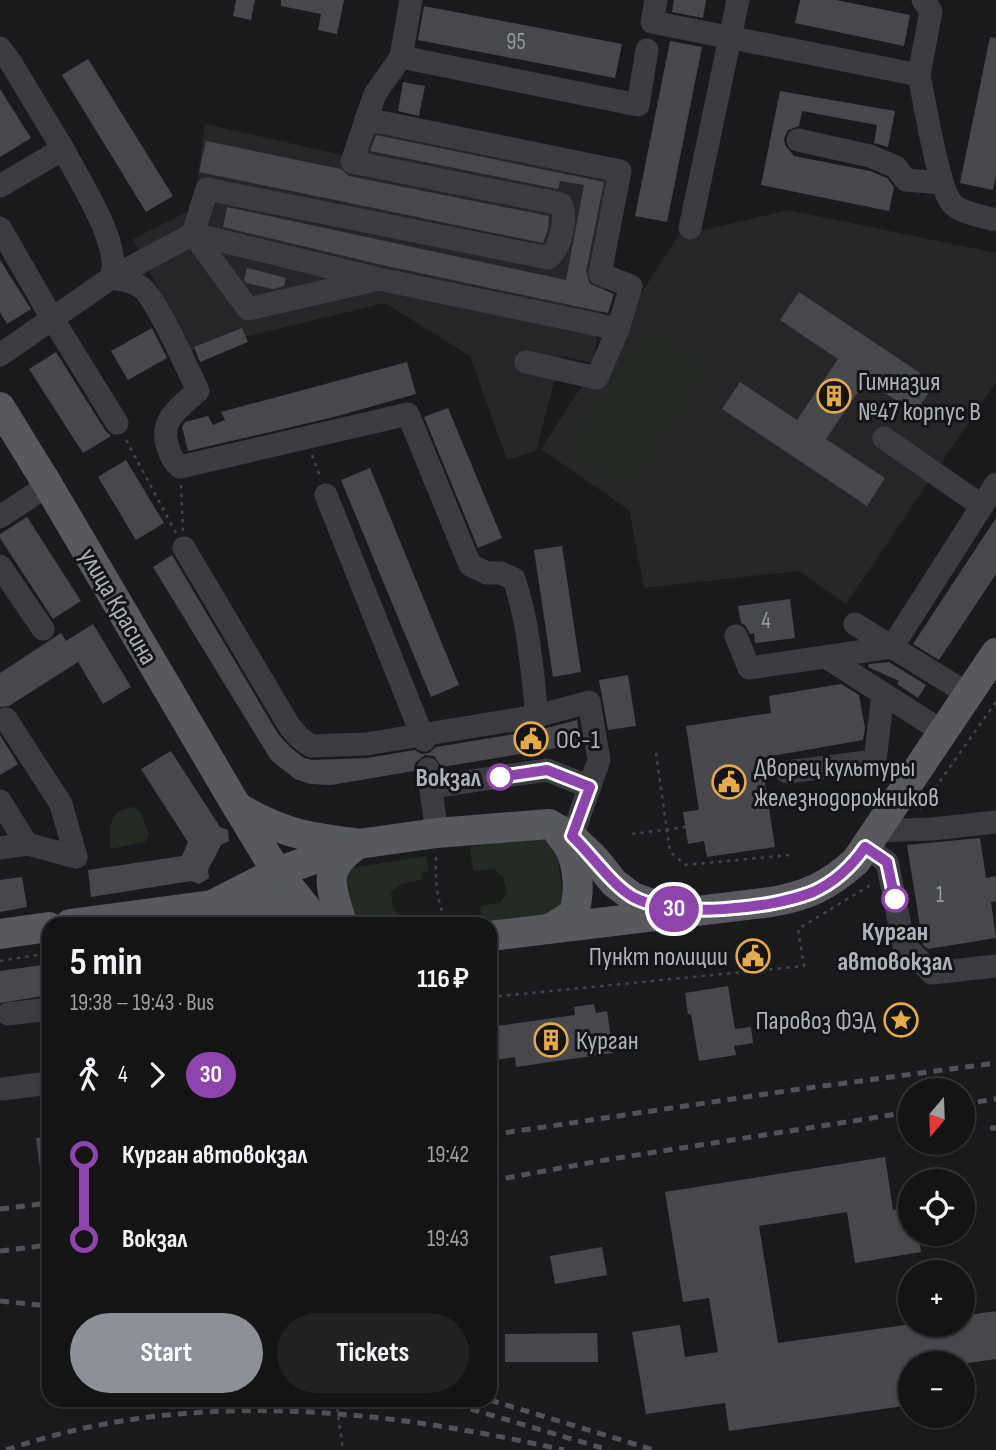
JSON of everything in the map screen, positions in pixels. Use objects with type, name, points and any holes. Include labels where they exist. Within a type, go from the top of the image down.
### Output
[{"type":"main road","name":"улица Красина","points":[[0,407],[236,806],[278,872]]},
{"type":"main road","points":[[497,935],[781,901],[814,891],[835,879],[856,861],[943,732],[982,698],[996,653]]},
{"type":"main road","points":[[236,806],[268,824],[302,836],[358,844]]},
{"type":"main road","points":[[212,905],[241,873],[245,854],[236,806]]},
{"type":"main road","points":[[212,905],[278,872],[358,844],[506,827],[561,830],[614,883],[633,897],[657,906],[694,911]]},
{"type":"main road","points":[[551,928],[574,914],[579,896],[573,856],[561,830]]},
{"type":"main road","points":[[340,917],[332,886],[332,872],[338,859],[358,844]]},
{"type":"main road","points":[[278,872],[313,917]]},
{"type":"main road","points":[[128,917],[212,905],[272,906],[293,917]]},
{"type":"main road","points":[[0,934],[42,928]]},
{"type":"lane","points":[[193,234],[207,189],[548,258],[555,253],[567,200],[561,204],[352,162],[374,94],[401,57],[411,0]]},
{"type":"lane","points":[[656,0],[652,22],[919,75]]},
{"type":"lane","points":[[690,228],[738,0]]},
{"type":"lane","points":[[923,0],[930,11],[919,75],[942,183],[951,203],[967,213],[996,220]]},
{"type":"lane","points":[[0,48],[63,149],[111,242],[114,270],[111,278]]},
{"type":"lane","points":[[401,57],[638,105],[647,50]]},
{"type":"lane","points":[[366,118],[620,172],[600,274],[631,286],[618,329],[597,378],[526,362]]},
{"type":"lane","points":[[798,140],[870,156],[896,167],[906,180],[942,183]]},
{"type":"lane","points":[[0,186],[63,149]]},
{"type":"lane","points":[[0,228],[117,423]]},
{"type":"lane","points":[[193,234],[248,309],[379,279]]},
{"type":"lane","points":[[0,355],[111,278],[193,234],[379,279],[618,329]]},
{"type":"lane","points":[[111,278],[132,282],[145,290],[174,340],[198,391],[179,407],[166,423],[164,431],[172,460],[180,467],[408,414],[470,565],[487,573],[501,573],[514,579],[523,606],[530,646],[537,716]]},
{"type":"lane","points":[[884,438],[982,506]]},
{"type":"lane","points":[[736,636],[749,668],[892,647],[996,484]]},
{"type":"lane","points":[[0,517],[48,485]]},
{"type":"lane","points":[[326,495],[424,737]]},
{"type":"lane","points":[[184,548],[290,727],[311,746],[366,744],[424,737],[537,716],[589,702],[599,760],[590,787],[561,830]]},
{"type":"lane","points":[[0,566],[43,629]]},
{"type":"lane","points":[[855,624],[982,698]]},
{"type":"lane","points":[[826,657],[943,732]]},
{"type":"lane","points":[[787,772],[875,761],[883,694]]},
{"type":"lane","points":[[0,848],[27,844],[76,857],[61,804],[6,719]]},
{"type":"lane","points":[[437,833],[429,778],[547,770],[590,787]]},
{"type":"lane","points":[[0,801],[27,844]]},
{"type":"lane","points":[[996,822],[907,830],[871,839],[887,862],[904,945],[932,973],[996,966]]},
{"type":"lane","points":[[8,1014],[42,1010]]},
{"type":"lane","points":[[3,1089],[42,1084]]},
{"type":"path","points":[[117,423],[184,548]]},
{"type":"path","points":[[306,437],[326,495]]},
{"type":"path","points":[[180,467],[184,548]]},
{"type":"path","points":[[907,830],[982,698]]},
{"type":"path","points":[[656,753],[670,852],[686,865],[789,855]]},
{"type":"path","points":[[632,834],[686,827]]},
{"type":"path","points":[[437,833],[435,876],[444,917]]},
{"type":"path","points":[[497,997],[804,966],[798,929],[890,874]]},
{"type":"path","points":[[0,961],[42,954]]},
{"type":"path","points":[[337,1407],[343,1450]]},
{"type":"shaded area","points":[[364,107],[625,167],[593,363],[561,356],[536,451],[507,460],[470,356],[385,303],[190,350],[133,239],[193,209],[205,124],[351,157]]},
{"type":"shaded area","points":[[788,210],[996,253],[996,382],[846,604],[799,571],[644,588],[629,510],[541,449],[678,236]]},
{"type":"shaded area","points":[[657,334],[699,362],[704,370],[702,379],[633,481],[621,485],[576,456],[572,448],[574,440],[643,335]]},
{"type":"shaded area","points":[[135,807],[141,813],[149,835],[145,842],[110,849],[112,820],[119,812]]},
{"type":"shaded area","points":[[545,836],[556,845],[563,897],[560,909],[551,914],[497,922],[497,917],[482,917],[480,906],[500,903],[507,893],[503,877],[494,869],[473,871],[470,847]]},
{"type":"shaded area","points":[[426,856],[429,871],[421,873],[422,880],[400,884],[391,893],[393,910],[405,917],[353,917],[346,875],[352,868]]},
{"type":"building","points":[[236,0],[255,0],[251,20],[233,16]]},
{"type":"building","points":[[281,0],[344,0],[337,34],[318,30],[321,14],[281,6]]},
{"type":"building","points":[[674,0],[706,0],[703,18],[672,12]]},
{"type":"building","points":[[800,0],[836,0],[910,15],[904,46],[795,23]]},
{"type":"building","points":[[424,6],[622,44],[615,78],[418,40]]},
{"type":"building","points":[[990,37],[996,38],[996,174],[993,190],[960,183]]},
{"type":"building","points":[[670,41],[702,47],[667,222],[635,216]]},
{"type":"building","points":[[88,59],[173,196],[146,212],[62,75]]},
{"type":"building","points":[[403,82],[425,86],[419,116],[398,111]]},
{"type":"building","points":[[0,89],[31,138],[0,157]]},
{"type":"building","points":[[780,91],[895,111],[888,147],[874,143],[877,125],[802,111],[799,126],[788,130],[784,138],[785,145],[794,156],[870,171],[887,178],[894,187],[889,211],[761,185]]},
{"type":"building","points":[[376,135],[604,182],[586,272],[590,284],[614,294],[608,313],[382,265],[223,227],[227,207],[566,280],[584,185],[560,181],[558,189],[370,151]]},
{"type":"building","points":[[206,141],[341,169],[349,176],[549,216],[548,229],[543,243],[199,172]]},
{"type":"building","points":[[0,260],[31,309],[7,324],[0,312]]},
{"type":"building","points":[[247,268],[286,278],[284,286],[273,289],[246,283],[244,280]]},
{"type":"building","name":"Гимназия №47 корпус В","points":[[799,292],[935,383],[915,413],[866,380],[826,439],[885,478],[867,506],[722,409],[740,382],[797,420],[838,359],[780,320]]},
{"type":"building","points":[[152,328],[167,358],[128,380],[111,351]]},
{"type":"building","points":[[242,328],[248,342],[200,362],[194,347]]},
{"type":"building","points":[[56,352],[111,436],[83,453],[29,369]]},
{"type":"building","points":[[407,362],[416,394],[334,417],[188,451],[182,427],[185,422],[208,416],[213,425],[225,420],[221,412]]},
{"type":"building","points":[[448,408],[502,538],[478,548],[424,417]]},
{"type":"building","points":[[126,460],[164,523],[136,540],[98,477]]},
{"type":"building","points":[[370,468],[459,685],[431,697],[341,480]]},
{"type":"building","points":[[27,517],[81,601],[53,619],[0,538],[0,534]]},
{"type":"building","points":[[996,518],[996,574],[939,660],[913,644]]},
{"type":"building","points":[[562,546],[581,672],[553,677],[534,550]]},
{"type":"building","points":[[172,555],[278,734],[304,758],[367,758],[415,750],[421,754],[429,753],[436,747],[539,730],[577,720],[581,744],[442,767],[434,756],[425,755],[415,763],[414,771],[331,785],[310,784],[295,779],[271,760],[153,567]]},
{"type":"building","points":[[790,599],[795,638],[755,643],[754,633],[750,634],[741,623],[738,606]]},
{"type":"building","points":[[93,624],[131,687],[103,704],[78,662],[9,706],[0,707],[0,673],[61,633],[66,641]]},
{"type":"building","points":[[889,662],[926,685],[918,698],[897,684],[899,681],[868,667],[869,664]]},
{"type":"building","points":[[628,675],[636,726],[608,730],[599,680]]},
{"type":"building","name":"Дворец культуры железнодорожников","points":[[841,684],[859,695],[865,728],[863,740],[761,758],[775,847],[707,857],[704,841],[688,844],[683,812],[699,810],[686,726],[771,713],[769,696]]},
{"type":"building","points":[[0,735],[18,764],[0,775]]},
{"type":"building","points":[[171,751],[220,827],[228,830],[229,841],[221,845],[208,870],[209,878],[199,884],[191,881],[91,897],[88,870],[182,856],[188,842],[141,769]]},
{"type":"building","name":"Курган автовокзал","points":[[980,838],[986,878],[996,876],[996,901],[991,902],[996,938],[928,949],[923,945],[907,845]]},
{"type":"building","points":[[22,877],[27,907],[0,912],[0,880]]},
{"type":"building","points":[[42,965],[42,996],[0,1003],[0,971]]},
{"type":"building","points":[[728,986],[735,1029],[751,1027],[753,1043],[734,1046],[736,1055],[699,1061],[685,993]]},
{"type":"building","name":"Курган","points":[[594,1004],[596,1013],[607,1011],[613,1053],[516,1067],[515,1057],[497,1060],[497,1026],[575,1015],[574,1007]]},
{"type":"building","points":[[42,1137],[42,1176],[41,1176],[36,1138]]},
{"type":"building","points":[[885,1157],[893,1210],[898,1209],[898,1246],[920,1246],[921,1252],[855,1263],[847,1212],[759,1226],[778,1343],[898,1326],[898,1337],[975,1337],[975,1314],[996,1311],[996,1359],[975,1362],[975,1351],[898,1351],[898,1407],[729,1431],[725,1403],[646,1414],[632,1332],[680,1325],[685,1357],[718,1352],[709,1298],[683,1302],[665,1192]]},
{"type":"building","points":[[602,1247],[607,1275],[555,1284],[550,1256]]},
{"type":"building","points":[[597,1333],[598,1362],[505,1362],[505,1334]]},
{"type":"railway","points":[[497,1134],[996,1063]]},
{"type":"railway","points":[[975,1102],[996,1099]]},
{"type":"railway","points":[[497,1180],[898,1114]]},
{"type":"railway","points":[[990,1128],[996,1128]]},
{"type":"railway","points":[[0,1209],[42,1204]]},
{"type":"railway","points":[[0,1251],[42,1246]]},
{"type":"railway","points":[[0,1301],[42,1305]]},
{"type":"railway","points":[[497,1402],[654,1450]]},
{"type":"railway","points":[[464,1407],[609,1450]]},
{"type":"railway","points":[[6,1450],[75,1430],[145,1418],[214,1412],[285,1411],[355,1415],[425,1424],[564,1450]]},
{"type":"bus line","name":"30","points":[[500,777],[547,770],[590,787],[572,836],[614,883],[633,897],[657,906],[694,911],[792,899],[835,879],[856,861],[865,847],[887,862],[895,899]]},
{"type":"place","name":"Гимназия №47 корпус В","points":[[834,396]]},
{"type":"place","name":"ОС-1","points":[[531,739]]},
{"type":"place","name":"Вокзал","points":[[500,777]]},
{"type":"place","name":"Дворец культуры железнодорожников","points":[[729,782]]},
{"type":"place","name":"Курган автовокзал","points":[[895,899]]},
{"type":"place","name":"Пункт полиции","points":[[753,956]]},
{"type":"place","name":"Паровоз ФЭД","points":[[901,1020]]},
{"type":"place","name":"Курган","points":[[551,1040]]}]
